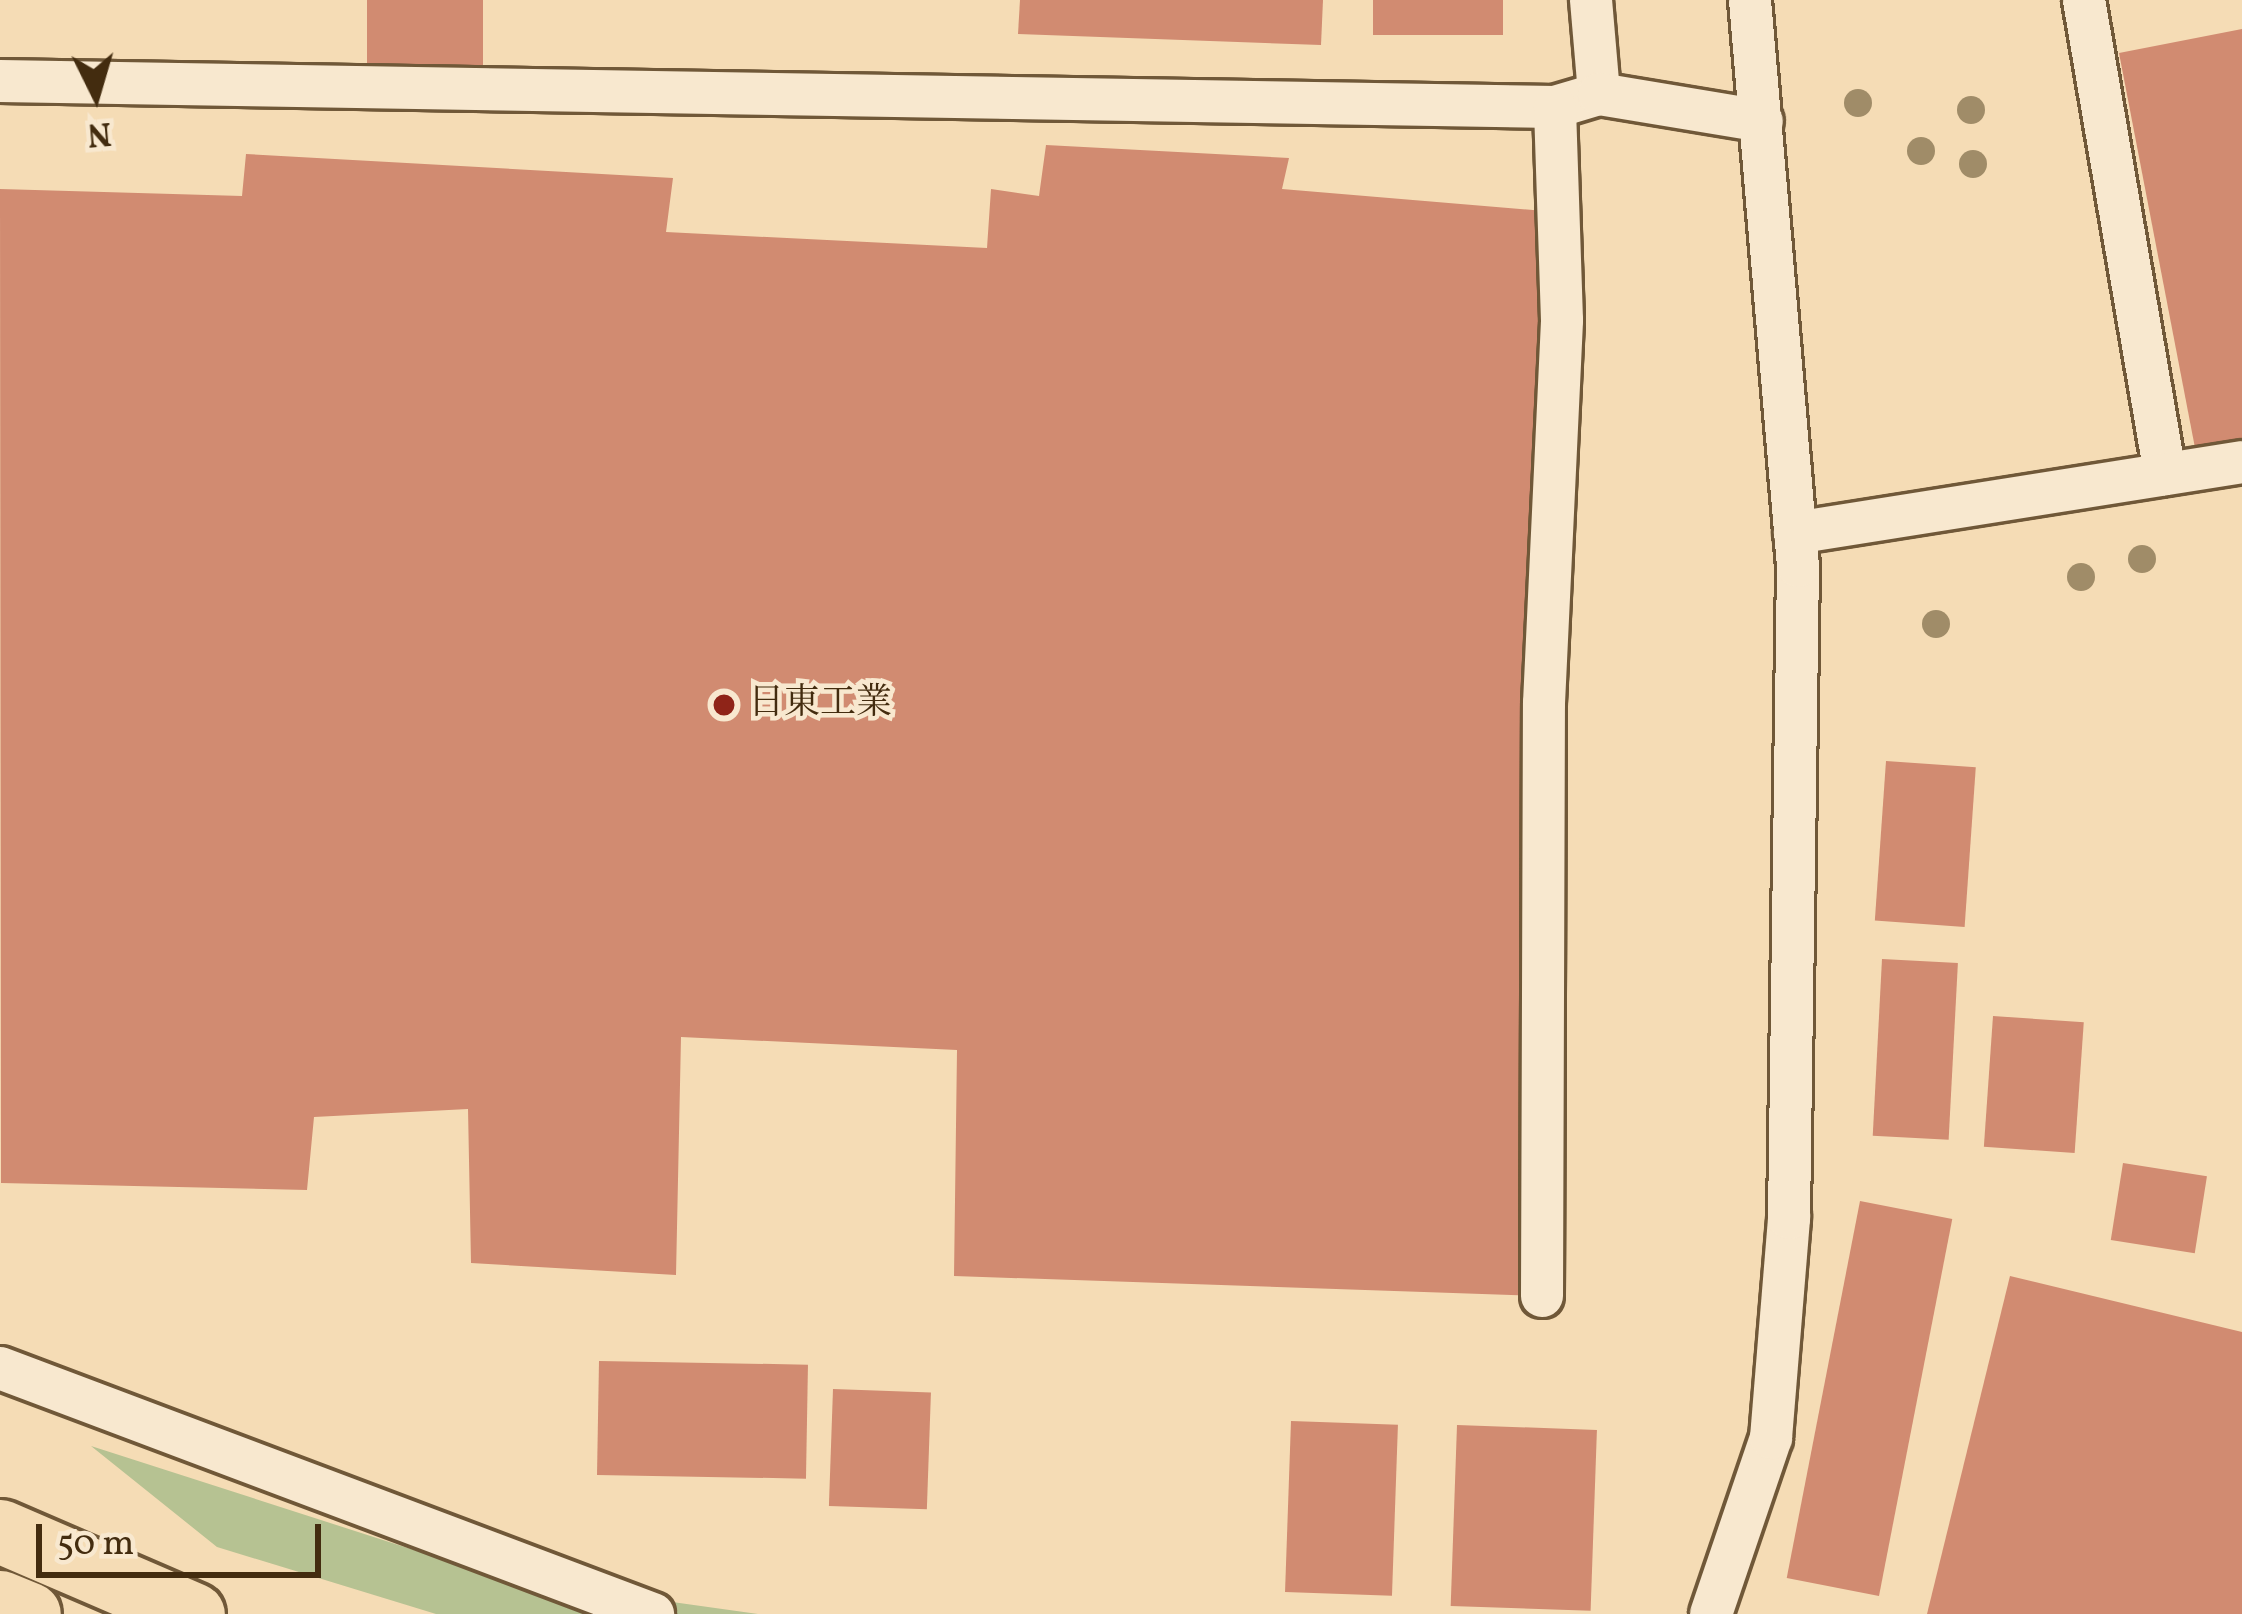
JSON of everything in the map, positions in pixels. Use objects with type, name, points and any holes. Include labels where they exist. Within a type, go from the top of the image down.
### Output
[{"type":"highway","points":[[0,1531],[193,1614]]},
{"type":"highway","points":[[0,1602],[29,1614]]},
{"type":"street","points":[[1591,0],[1600,94]]},
{"type":"street","points":[[1711,1614],[1772,1438],[1789,1218],[1795,533],[1750,0]]},
{"type":"street","points":[[2084,0],[2165,474]]},
{"type":"street","points":[[0,81],[1555,107],[1600,94],[1762,121]]},
{"type":"street","points":[[1542,1296],[1544,703],[1562,320],[1555,107]]},
{"type":"street","points":[[1795,533],[2242,461]]},
{"type":"street","points":[[0,1368],[652,1614]]},
{"type":"green space","points":[[91,1446],[501,1578],[758,1614],[436,1614],[217,1547]]},
{"type":"building","points":[[367,0],[483,0],[483,65],[367,65]]},
{"type":"building","points":[[1020,0],[1323,0],[1321,45],[1018,34]]},
{"type":"building","points":[[1373,0],[1503,0],[1503,35],[1373,35]]},
{"type":"building","points":[[2242,29],[2242,444],[2196,453],[2119,53]]},
{"type":"building","points":[[1046,145],[1289,158],[1282,189],[1557,212],[1542,1296],[954,1276],[957,1050],[681,1037],[676,1275],[471,1263],[468,1109],[314,1117],[307,1190],[1,1183],[0,189],[242,196],[246,154],[673,178],[666,232],[987,248],[991,189],[1039,196]]},
{"type":"building","points":[[1886,761],[1976,767],[1965,927],[1875,921]]},
{"type":"building","points":[[1882,959],[1958,963],[1949,1140],[1873,1136]]},
{"type":"building","points":[[1993,1016],[2084,1022],[2075,1153],[1984,1147]]},
{"type":"building","points":[[2123,1163],[2207,1176],[2195,1253],[2111,1240]]},
{"type":"building","points":[[1860,1201],[1952,1219],[1879,1596],[1787,1578]]},
{"type":"building","points":[[2010,1276],[2242,1332],[2242,1614],[1927,1614]]},
{"type":"building","points":[[599,1361],[808,1365],[806,1479],[597,1475]]},
{"type":"building","points":[[833,1389],[931,1392],[927,1509],[829,1506]]},
{"type":"building","points":[[1291,1421],[1398,1425],[1392,1596],[1285,1592]]},
{"type":"building","points":[[1457,1425],[1597,1430],[1591,1611],[1451,1606]]},
{"type":"place","name":"日東工業","points":[[724,705]]}]
